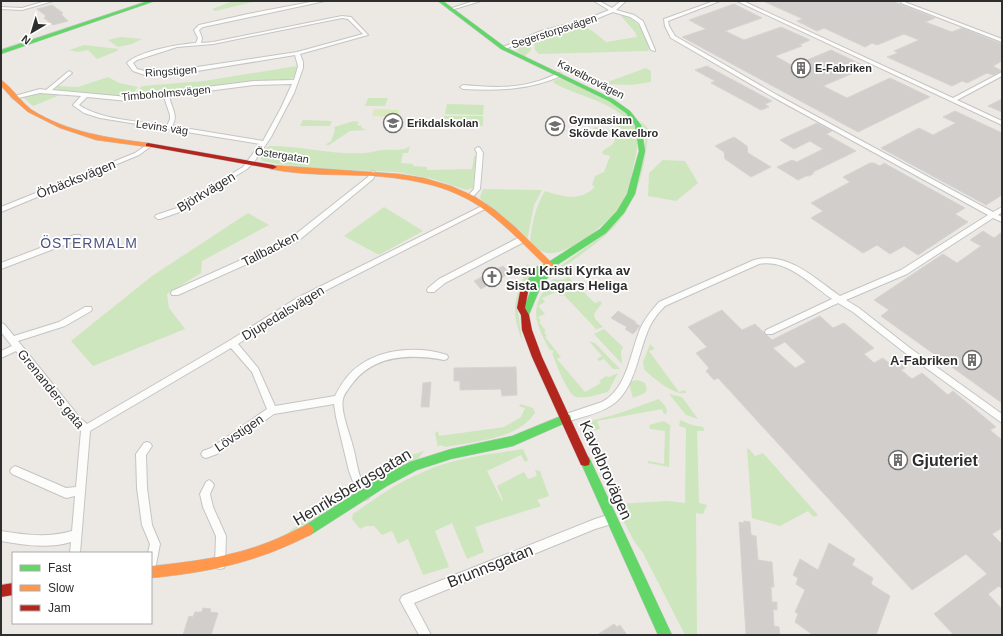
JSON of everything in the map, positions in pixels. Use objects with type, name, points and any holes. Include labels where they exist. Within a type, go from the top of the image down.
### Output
[{"type":"main road","points":[[1,52],[84,22],[153,1]]},
{"type":"main road","name":"Kavelbrovägen","points":[[440,1],[503,48],[611,100],[628,112],[638,126],[641,137],[642,151],[631,194],[620,213],[603,231],[550,265],[539,269],[524,292],[521,308],[525,315],[527,330],[537,357],[665,635]]},
{"type":"main road","name":"Östergatan","points":[[1,82],[14,98],[37,115],[69,129],[96,138],[183,150],[296,171],[398,175],[442,185],[470,197],[486,207],[550,265]]},
{"type":"main road","name":"Henriksbergsgatan","points":[[152,572],[220,564],[243,559],[284,544],[323,522],[399,473],[434,458],[514,440],[566,418]]},
{"type":"main road","points":[[1,591],[12,588]]},
{"type":"street","points":[[1,8],[22,9],[51,1]]},
{"type":"street","points":[[198,44],[200,38],[196,30],[202,26],[248,15],[323,1]]},
{"type":"street","points":[[451,9],[479,1]]},
{"type":"street","points":[[596,1],[612,10],[632,16],[641,22],[654,50]]},
{"type":"street","name":"Segerstorpsvägen","points":[[503,48],[534,35],[590,19],[612,10],[624,1]]},
{"type":"street","points":[[718,1],[666,20],[666,26],[673,37],[1002,220]]},
{"type":"street","points":[[739,1],[1002,123]]},
{"type":"street","points":[[903,2],[1002,41]]},
{"type":"street","name":"Ringstigen","points":[[347,17],[366,34],[359,38],[297,53],[197,69],[156,73],[140,72],[130,63],[135,59],[168,48],[198,44],[213,43],[347,17]]},
{"type":"street","name":"Björkvägen","points":[[158,217],[186,207],[186,204],[245,168],[264,143],[279,117],[295,82],[300,66],[297,53]]},
{"type":"street","points":[[48,91],[69,73]]},
{"type":"street","points":[[952,100],[1002,74]]},
{"type":"street","points":[[464,87],[513,89],[548,80],[558,75]]},
{"type":"street","points":[[959,103],[1002,80]]},
{"type":"street","name":"Timboholmsvägen","points":[[14,98],[34,91],[48,91],[85,96],[128,99],[166,96],[254,83],[295,82]]},
{"type":"street","name":"Levins väg","points":[[85,96],[76,105],[86,112],[116,120],[264,143]]},
{"type":"street","points":[[166,96],[173,116],[173,120],[168,128]]},
{"type":"street","name":"Örbäcksvägen","points":[[1,210],[137,154],[148,146]]},
{"type":"street","points":[[470,197],[477,190],[480,153],[478,149]]},
{"type":"street","name":"Tallbacken","points":[[176,294],[295,239],[371,178],[373,173]]},
{"type":"street","name":"Djupedalsvägen","points":[[86,429],[232,343],[300,300],[486,207]]},
{"type":"street","points":[[769,332],[838,299],[904,272],[1002,209]]},
{"type":"street","points":[[1,266],[77,237]]},
{"type":"street","points":[[431,290],[442,282],[521,240]]},
{"type":"street","points":[[566,418],[605,404],[616,396],[629,372],[643,332],[659,306],[664,302],[757,262],[770,259],[784,262],[800,271],[838,299],[856,310],[907,350],[1002,419]]},
{"type":"street","points":[[1,355],[15,344],[62,324],[88,309]]},
{"type":"street","name":"Grenanders gata","points":[[1,326],[77,421],[86,429],[75,552]]},
{"type":"street","name":"Lövstigen","points":[[232,343],[255,370],[272,410]]},
{"type":"street","points":[[365,494],[356,481],[340,415],[338,399],[347,384],[356,374],[375,360],[397,354],[416,353],[428,353],[444,358]]},
{"type":"street","name":"Lövstigen","points":[[206,454],[214,451],[272,410],[338,399]]},
{"type":"street","points":[[148,446],[141,454],[142,488],[147,525],[155,544],[152,560]]},
{"type":"street","points":[[15,471],[66,493],[80,491]]},
{"type":"street","points":[[209,485],[206,494],[208,507],[221,536],[220,564]]},
{"type":"street","name":"Brunnsgatan","points":[[425,635],[406,600],[595,524],[611,519]]},
{"type":"street","points":[[1,536],[47,541],[61,540],[77,535]]},
{"type":"green space","points":[[233,1],[253,2],[215,11],[212,9]]},
{"type":"green space","points":[[620,15],[632,19],[640,27],[650,49],[647,51],[539,54],[535,50],[534,41],[575,26],[583,26],[606,42],[637,37],[635,32]]},
{"type":"green space","points":[[121,37],[142,39],[132,44],[118,47],[108,40]]},
{"type":"green space","points":[[536,37],[530,40],[531,50],[524,57],[515,49],[517,46]]},
{"type":"green space","points":[[84,45],[119,49],[97,59],[88,50],[78,52],[69,50]]},
{"type":"green space","points":[[297,66],[294,77],[288,81],[133,97],[142,86],[204,81]]},
{"type":"green space","points":[[646,68],[651,71],[651,82],[632,85],[602,84]]},
{"type":"green space","points":[[108,77],[119,83],[138,87],[130,97],[58,91],[56,88],[58,86],[78,87]]},
{"type":"green space","points":[[563,79],[605,98],[620,108],[627,114],[634,126],[637,143],[636,156],[630,180],[620,206],[607,221],[577,244],[557,253],[548,253],[540,250],[530,242],[534,216],[545,191],[571,197],[583,195],[595,187],[592,185],[595,176],[604,172],[610,156],[602,154],[603,151],[613,144],[615,137],[609,132],[599,130],[591,131],[588,133],[587,138],[583,138],[584,131],[592,130],[595,127],[615,131],[622,115],[606,105],[554,83],[553,81]]},
{"type":"green space","points":[[38,93],[60,95],[33,106],[24,98],[26,96]]},
{"type":"green space","points":[[368,98],[388,98],[385,106],[365,106]]},
{"type":"green space","points":[[447,104],[484,105],[483,115],[445,114]]},
{"type":"green space","points":[[374,109],[399,110],[398,117],[372,116]]},
{"type":"green space","points":[[444,116],[483,116],[483,126],[443,126]]},
{"type":"green space","points":[[303,120],[332,121],[330,126],[300,126]]},
{"type":"green space","points":[[354,121],[359,122],[357,125],[362,126],[361,128],[366,130],[350,131],[329,145],[325,145],[331,141],[335,130],[334,127]]},
{"type":"green space","points":[[640,121],[649,129],[644,162],[641,175],[637,190],[645,148],[643,126]]},
{"type":"green space","points":[[410,146],[408,153],[403,153],[401,163],[427,167],[427,170],[472,169],[474,156],[476,156],[473,188],[466,190],[433,179],[397,172],[301,168],[262,161],[261,158],[267,147],[294,147],[329,152],[367,153],[381,150],[400,150]]},
{"type":"green space","points":[[663,160],[685,161],[698,183],[676,201],[648,196],[649,173]]},
{"type":"green space","points":[[483,189],[542,190],[534,205],[527,241],[481,200],[480,197]]},
{"type":"green space","points":[[629,206],[618,223],[608,233],[555,274],[552,274],[563,264],[599,238]]},
{"type":"green space","points":[[384,207],[423,231],[379,255],[344,236]]},
{"type":"green space","points":[[248,213],[269,225],[202,261],[201,273],[167,294],[169,308],[185,329],[93,366],[71,341],[152,276]]},
{"type":"green space","points":[[527,264],[535,269],[519,300],[518,311],[522,340],[518,328],[515,309],[518,293]]},
{"type":"green space","points":[[573,275],[569,278],[595,303],[600,301],[602,303],[594,314],[595,319],[603,327],[592,331],[596,329],[564,295],[560,296],[556,292],[542,298],[545,302],[538,306],[545,314],[538,317],[541,321],[539,322],[546,331],[544,332],[547,336],[545,337],[561,357],[557,359],[585,392],[601,383],[599,381],[606,376],[609,377],[618,373],[608,392],[584,397],[576,397],[569,390],[559,371],[552,353],[554,352],[550,350],[540,330],[536,314],[537,306],[540,298],[553,279],[562,280]]},
{"type":"green space","points":[[604,329],[623,347],[621,352],[622,364],[594,334]]},
{"type":"green space","points":[[589,341],[595,343],[620,369],[613,369],[604,359],[599,361],[597,359],[602,356]]},
{"type":"green space","points":[[650,344],[655,349],[649,351],[679,392],[685,390],[686,393],[676,392],[670,389],[652,377],[644,369],[643,362]]},
{"type":"green space","points":[[638,380],[645,383],[647,389],[645,393],[633,398],[629,384],[632,381]]},
{"type":"green space","points":[[669,394],[682,397],[698,419],[686,415]]},
{"type":"green space","points":[[659,399],[665,406],[667,411],[666,414],[664,414],[662,409],[597,421],[600,429],[592,431],[587,429],[590,422],[594,420],[614,415]]},
{"type":"green space","points":[[520,404],[533,408],[535,413],[527,422],[517,429],[495,438],[482,441],[446,447],[440,445],[438,447],[435,433],[438,431],[439,436],[504,427],[521,417],[525,408],[519,406]]},
{"type":"green space","points":[[680,420],[692,425],[703,427],[704,429],[704,431],[697,431],[699,503],[707,505],[703,514],[696,513],[697,635],[685,635],[643,553],[634,541],[624,522],[618,504],[667,501],[685,503],[686,428],[679,426]]},
{"type":"green space","points":[[664,421],[671,426],[669,467],[648,463],[648,461],[664,464],[665,431],[650,429],[649,425]]},
{"type":"green space","points":[[747,448],[755,456],[763,453],[818,515],[814,517],[808,511],[780,526],[752,518]]},
{"type":"green space","points":[[523,449],[528,460],[525,462],[521,455],[487,471],[502,501],[503,500],[497,486],[524,472],[528,479],[537,476],[535,470],[540,471],[549,496],[537,500],[541,506],[475,527],[484,552],[467,559],[452,523],[435,531],[449,567],[423,575],[408,539],[398,544],[392,531],[382,535],[374,526],[366,526],[360,529],[352,519],[353,514],[386,492],[412,477],[433,468],[458,460]]},
{"type":"green space","points":[[424,451],[418,459],[370,483],[364,482],[360,476],[395,460]]},
{"type":"green space","points":[[348,492],[342,501],[343,503],[287,534],[291,530]]},
{"type":"building","points":[[763,1],[892,1],[935,18],[925,22],[952,32],[962,28],[1002,44],[1002,61],[993,66],[1002,71],[993,75],[987,73],[967,83],[962,81],[952,86],[887,57],[898,53],[894,51],[919,40],[904,34],[877,45],[872,43],[865,47],[824,28],[817,31],[797,21],[803,19]]},
{"type":"building","name":"E-Fabriken","points":[[734,4],[762,18],[725,31],[744,40],[781,27],[810,40],[799,45],[802,46],[775,56],[793,66],[831,50],[867,67],[823,86],[847,98],[890,78],[930,97],[858,132],[682,37],[706,29],[689,20]]},
{"type":"building","points":[[52,5],[63,13],[61,14],[68,21],[53,25],[44,18],[46,16],[37,9]]},
{"type":"building","points":[[707,66],[772,101],[765,104],[769,107],[761,110],[711,83],[715,81],[695,70]]},
{"type":"building","points":[[1002,99],[1002,112],[988,106]]},
{"type":"building","points":[[955,111],[1002,133],[1002,195],[986,205],[881,148],[919,128],[933,135],[956,123],[943,117]]},
{"type":"building","points":[[817,123],[832,131],[826,134],[856,151],[813,172],[813,174],[809,176],[798,180],[777,167],[792,160],[797,162],[823,149],[810,141],[794,149],[780,140]]},
{"type":"building","points":[[734,137],[747,146],[748,153],[771,167],[751,177],[725,159],[724,152],[715,146]]},
{"type":"building","points":[[870,163],[880,166],[884,163],[965,208],[955,214],[968,222],[918,255],[904,246],[890,254],[877,245],[863,253],[811,218],[823,211],[811,203],[850,182],[843,177]]},
{"type":"building","name":"A-Fabriken","points":[[983,231],[994,238],[1002,232],[1002,403],[881,316],[889,310],[874,300],[943,254],[957,263],[981,246],[970,240]]},
{"type":"building","name":"Jesu Kristi Kyrka av Sista Dagars Heliga","points":[[503,266],[510,273],[481,289],[474,281]]},
{"type":"building","name":"Gjuteriet","points":[[722,310],[742,330],[755,324],[772,340],[820,316],[833,328],[844,323],[874,348],[864,354],[874,363],[883,358],[890,364],[897,361],[905,368],[901,370],[912,379],[922,373],[948,395],[953,391],[996,427],[990,430],[1002,440],[1002,528],[992,534],[1002,544],[1002,589],[999,586],[988,594],[1002,609],[1002,635],[954,635],[934,614],[987,574],[966,554],[912,590],[718,378],[714,380],[706,371],[709,368],[696,353],[707,347],[688,327]],"holes":[[[785,342],[806,362],[795,368],[773,348]]]},
{"type":"building","points":[[618,311],[640,326],[633,334],[625,329],[627,327],[611,318]]},
{"type":"building","points":[[516,367],[517,395],[502,396],[501,389],[460,390],[460,381],[454,381],[454,368]]},
{"type":"building","points":[[431,382],[429,407],[421,407],[423,383]]},
{"type":"building","points":[[744,521],[750,522],[751,535],[756,536],[758,560],[772,562],[774,587],[771,587],[772,602],[777,602],[777,610],[773,609],[774,626],[779,627],[780,635],[746,635],[739,522],[744,523]]},
{"type":"building","points":[[829,543],[855,559],[852,565],[873,578],[871,584],[890,596],[876,635],[813,635],[795,622],[798,614],[795,612],[805,590],[796,584],[798,578],[793,575],[800,559],[818,570]]},
{"type":"building","points":[[203,608],[211,609],[210,612],[218,613],[211,635],[183,635],[189,616],[193,617],[195,612],[202,612]]},
{"type":"building","points":[[614,624],[617,627],[620,625],[627,635],[597,635]]},
{"type":"traffic: fast","points":[[1,52],[153,1]]},
{"type":"traffic: fast","points":[[440,1],[503,48],[611,100],[628,112],[638,125],[642,151],[631,194],[620,213],[603,231],[550,265],[539,269],[528,286]]},
{"type":"traffic: fast","points":[[525,315],[537,285],[547,273],[550,265]]},
{"type":"traffic: fast","points":[[308,530],[383,482],[414,466],[451,454],[513,441],[566,418]]},
{"type":"traffic: fast","points":[[585,461],[665,635]]},
{"type":"traffic: slow","points":[[1,82],[14,97],[30,111],[62,127],[96,138],[148,145]]},
{"type":"traffic: slow","points":[[273,167],[323,172],[399,176],[424,180],[448,187],[471,198],[492,212],[550,265]]},
{"type":"traffic: slow","points":[[152,572],[213,564],[251,555],[308,530]]},
{"type":"traffic: jam","points":[[148,145],[273,167]]},
{"type":"traffic: jam","points":[[528,286],[524,292],[521,308],[525,315],[527,330],[537,357],[585,461]]},
{"type":"traffic: jam","points":[[1,591],[12,589]]},
{"type":"place","name":"E-Fabriken","points":[[801,68]]},
{"type":"place","name":"Erikdalskolan","points":[[393,123]]},
{"type":"place","name":"Gymnasium Skövde Kavelbro","points":[[555,126]]},
{"type":"place","name":"Jesu Kristi Kyrka av Sista Dagars Heliga","points":[[492,277]]},
{"type":"place","name":"A-Fabriken","points":[[972,360]]},
{"type":"place","name":"Gjuteriet","points":[[898,460]]},
{"type":"district","name":"ÖSTERMALM","points":[[89,243]]}]
